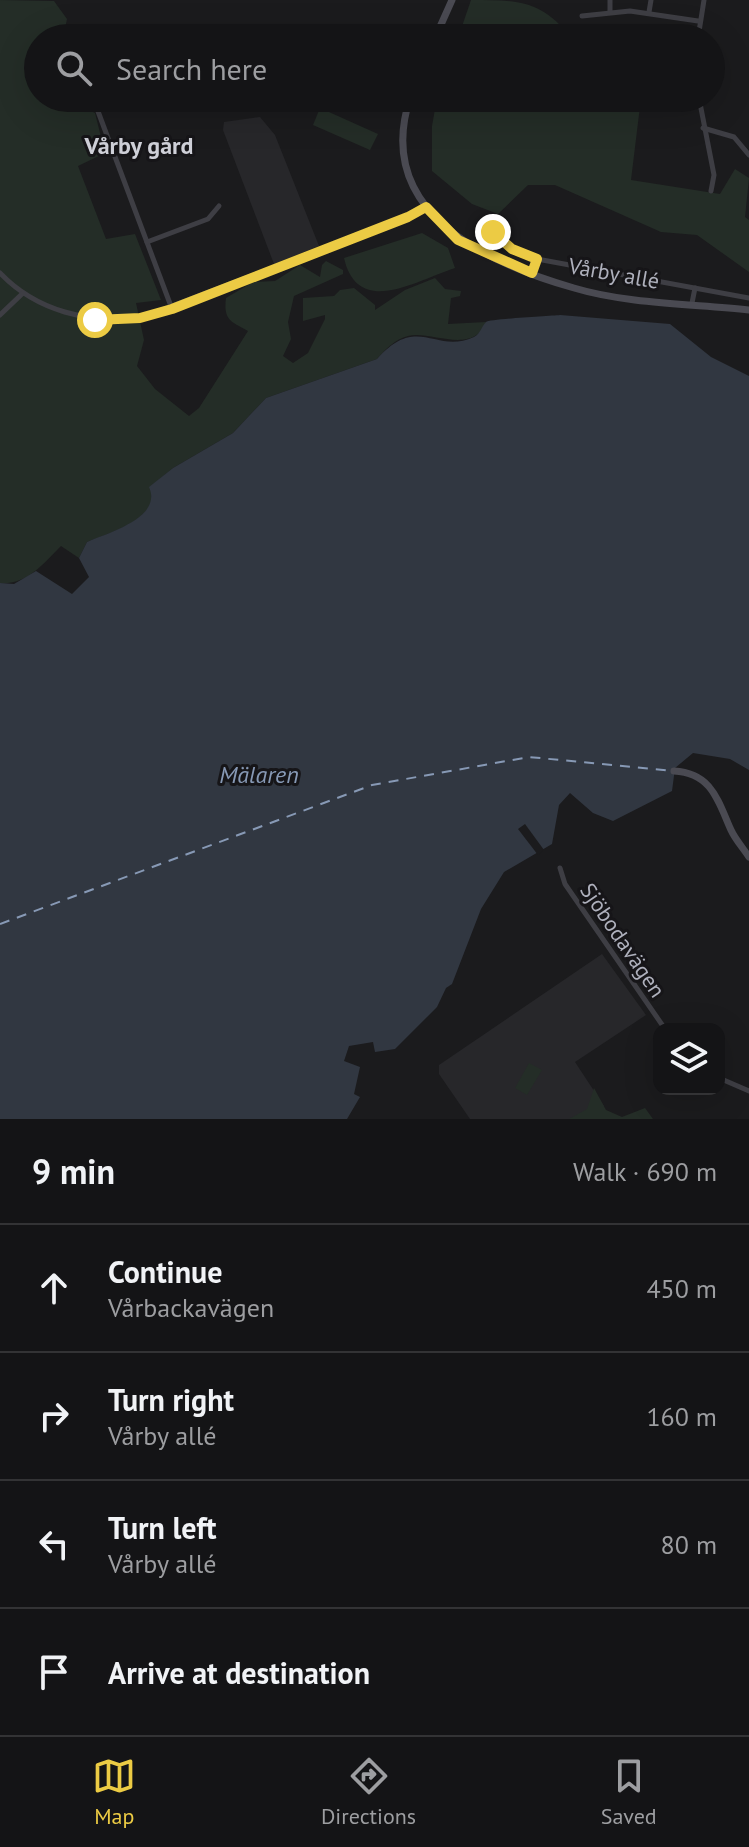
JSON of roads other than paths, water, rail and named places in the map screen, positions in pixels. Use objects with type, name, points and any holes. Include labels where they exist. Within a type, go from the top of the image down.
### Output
[{"type":"street","points":[[441,24],[452,0]]},
{"type":"street","points":[[610,0],[610,12]]},
{"type":"street","points":[[649,12],[651,0]]},
{"type":"street","points":[[582,16],[649,12],[698,21],[704,0]]},
{"type":"street","points":[[98,112],[172,309]]},
{"type":"street","name":"Vårby allé","points":[[406,112],[406,160],[426,207],[458,240],[532,273],[590,292],[749,310]]},
{"type":"street","points":[[701,112],[714,175],[711,191]]},
{"type":"street","points":[[703,128],[734,137],[749,155]]},
{"type":"street","points":[[147,242],[208,219],[219,206]]},
{"type":"street","points":[[0,273],[23,293],[67,314],[95,320],[140,318],[172,309],[408,217],[426,207]]},
{"type":"street","name":"Vårby allé","points":[[493,232],[512,249],[537,259],[749,298]]},
{"type":"street","name":"Vårby allé","points":[[532,273],[537,259]]},
{"type":"street","points":[[692,303],[695,288]]},
{"type":"street","points":[[0,315],[23,293]]},
{"type":"street","points":[[674,771],[688,772],[711,786],[726,813],[731,830],[749,857]]},
{"type":"street","name":"Sjöbodavägen","points":[[560,868],[565,884],[661,1023]]},
{"type":"street","points":[[725,1081],[749,1091]]},
{"type":"water","name":"Mälaren","points":[[560,315],[670,324],[711,357],[749,376],[749,770],[730,759],[693,753],[675,768],[672,791],[613,821],[593,813],[570,793],[559,805],[552,844],[504,872],[481,909],[452,984],[446,988],[437,1007],[395,1049],[375,1052],[373,1042],[349,1046],[344,1061],[360,1067],[354,1094],[360,1097],[347,1119],[0,1119],[0,583],[14,584],[36,571],[72,594],[89,577],[79,558],[87,542],[141,516],[151,498],[149,487],[173,468],[233,433],[266,398],[377,359],[404,339],[460,341],[474,337],[486,322]]},
{"type":"district","name":"Vårby gård","points":[[139,145]]}]
